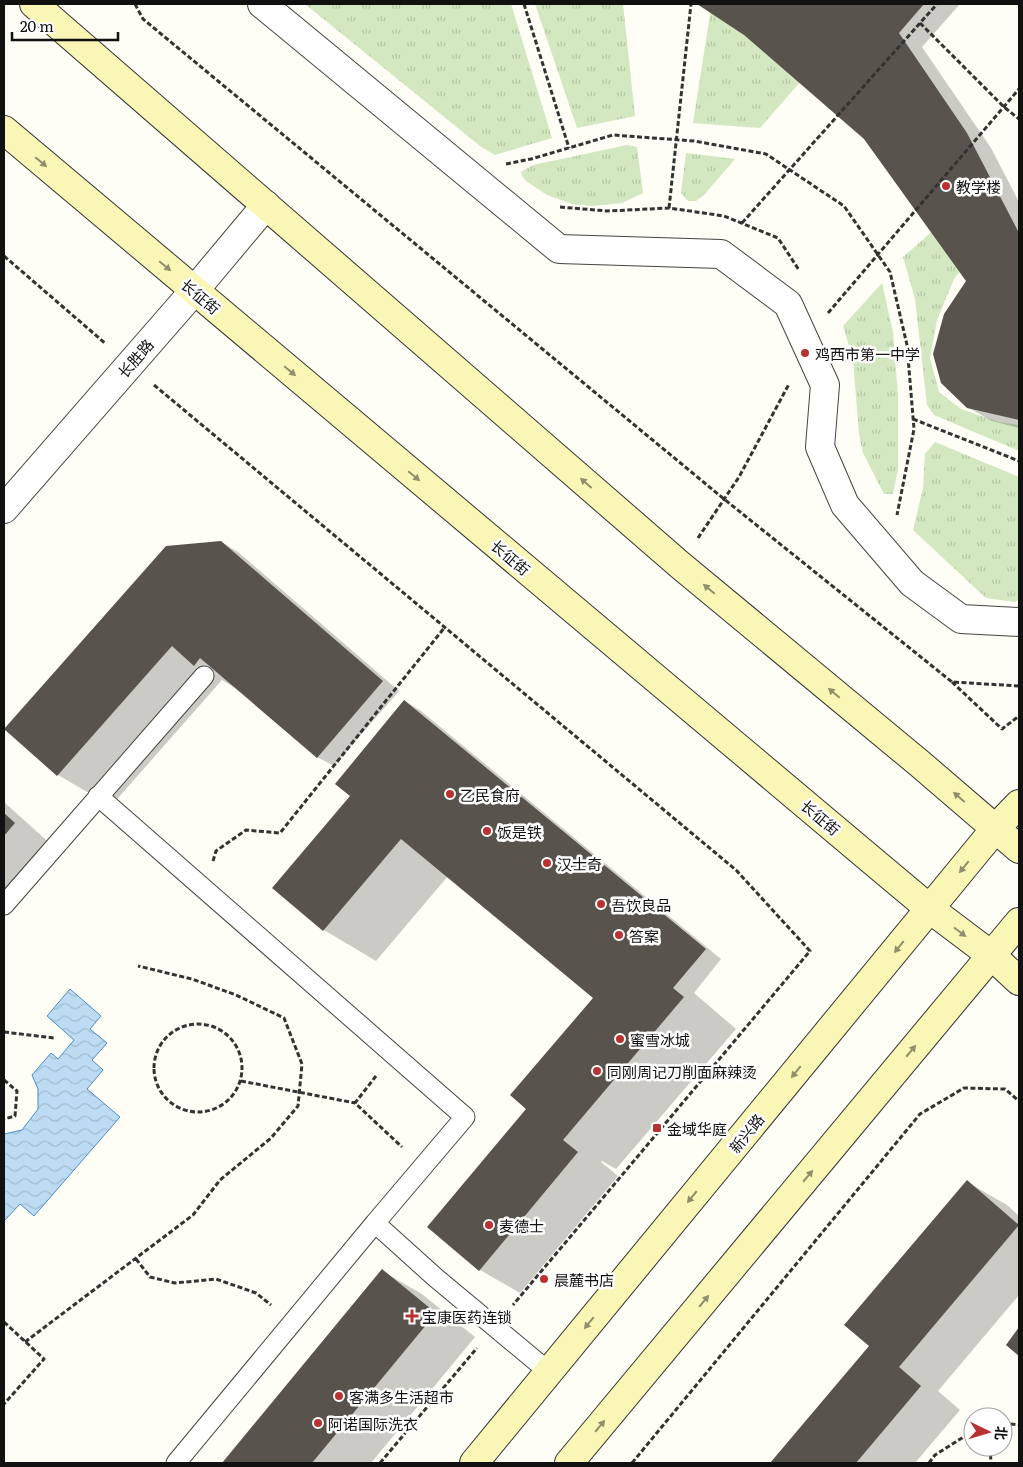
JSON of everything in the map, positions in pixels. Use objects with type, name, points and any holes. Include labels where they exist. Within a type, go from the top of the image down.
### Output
[{"type":"main road","points":[[34,4],[680,565],[919,763],[1019,849]]},
{"type":"main road","name":"长征街","points":[[4,130],[930,909],[991,955],[1019,981]]},
{"type":"main road","name":"新兴路","points":[[474,1463],[995,829],[1019,804]]},
{"type":"main road","points":[[569,1463],[1019,922]]},
{"type":"street","points":[[262,4],[559,248],[721,254],[788,304],[825,385],[820,447],[844,505],[912,583],[961,619],[1019,622]]},
{"type":"street","name":"长胜路","points":[[4,509],[266,205]]},
{"type":"lane","points":[[4,905],[204,676]]},
{"type":"lane","points":[[98,796],[465,1117],[176,1463]]},
{"type":"lane","points":[[375,1223],[436,1278],[549,1372]]},
{"type":"path","points":[[135,4],[143,19],[724,499],[952,682],[1002,729],[1019,716]]},
{"type":"path","points":[[524,4],[569,148]]},
{"type":"path","points":[[669,208],[690,4]]},
{"type":"path","points":[[742,223],[937,4]]},
{"type":"path","points":[[920,23],[1019,119]]},
{"type":"path","points":[[828,314],[1019,89]]},
{"type":"path","points":[[4,256],[130,364],[736,870],[810,951],[508,1310]]},
{"type":"path","points":[[680,565],[739,477],[790,382]]},
{"type":"path","points":[[913,419],[1019,461]]},
{"type":"path","points":[[205,890],[216,851],[246,830],[280,833],[445,628]]},
{"type":"path","points":[[952,682],[1019,686]]},
{"type":"path","points":[[25,1342],[193,1215],[220,1180],[272,1138],[298,1106],[302,1064],[284,1018],[236,995],[192,979],[138,966]]},
{"type":"path","points":[[194,1024],[209,1025],[223,1031],[234,1041],[240,1054],[241,1081],[234,1095],[224,1105],[211,1111],[196,1113],[182,1110],[170,1103],[161,1093],[155,1078],[154,1064],[158,1049],[167,1036],[179,1028],[194,1024]]},
{"type":"path","points":[[4,1032],[54,1038]]},
{"type":"path","points":[[355,1103],[393,1054]]},
{"type":"path","points":[[4,1080],[17,1091],[15,1116],[4,1119]]},
{"type":"path","points":[[241,1081],[355,1103],[423,1166]]},
{"type":"path","points":[[632,1463],[920,1114],[964,1088],[1005,1089],[1019,1101]]},
{"type":"path","points":[[136,1258],[150,1278],[176,1283],[216,1279],[256,1293],[294,1322]]},
{"type":"path","points":[[4,1322],[44,1359],[4,1404]]},
{"type":"path","points":[[380,1463],[483,1341]]},
{"type":"path","points":[[929,1463],[934,1455],[963,1437]]},
{"type":"green space","points":[[305,4],[511,4],[552,138],[495,155],[480,146]]},
{"type":"green space","points":[[535,4],[623,4],[635,116],[577,128]]},
{"type":"green space","points":[[711,8],[801,81],[760,128],[693,123]]},
{"type":"green space","points":[[627,145],[637,147],[643,193],[622,203],[592,206],[572,204],[547,195],[526,181],[522,176],[521,172],[533,165]]},
{"type":"green space","points":[[686,153],[735,159],[704,195],[696,201],[688,201],[681,193]]},
{"type":"green space","points":[[936,228],[964,268],[955,277],[937,320],[930,358],[939,392],[961,409],[999,422],[1019,425],[1019,451],[934,415],[927,405],[915,299],[903,257]]},
{"type":"green space","points":[[882,283],[893,332],[898,395],[898,469],[893,494],[884,494],[863,453],[859,434],[853,359],[843,326]]},
{"type":"green space","points":[[935,442],[1019,477],[1019,600],[1014,602],[986,598],[913,530],[923,488],[925,454]]},
{"type":"water","points":[[70,989],[101,1016],[90,1029],[107,1043],[92,1060],[103,1070],[87,1089],[120,1117],[34,1216],[20,1204],[4,1221],[4,1134],[22,1130],[38,1109],[38,1089],[32,1075],[51,1053],[58,1059],[74,1040],[47,1016]]},
{"type":"building","name":"教学楼","points":[[697,4],[924,4],[899,33],[967,133],[1019,233],[1019,420],[967,408],[941,383],[933,354],[944,314],[966,281],[864,139],[744,35]]},
{"type":"building","points":[[221,541],[383,681],[317,758],[200,658],[194,666],[172,646],[57,776],[4,729],[166,546]]},
{"type":"building","points":[[404,700],[706,949],[673,988],[684,997],[563,1140],[578,1152],[479,1271],[427,1227],[526,1109],[510,1095],[593,998],[401,839],[323,931],[272,888],[350,796],[335,784]]},
{"type":"building","points":[[4,813],[15,823],[4,836]]},
{"type":"building","points":[[967,1180],[1019,1225],[899,1367],[921,1386],[856,1463],[770,1463],[869,1346],[844,1325]]},
{"type":"building","points":[[382,1269],[436,1313],[312,1463],[222,1463]]},
{"type":"building","points":[[1019,1327],[1019,1356],[1006,1345]]},
{"type":"place","name":"教学楼","points":[[946,186]]},
{"type":"place","name":"鸡西市第一中学","points":[[805,353]]},
{"type":"place","name":"乙民食府","points":[[450,794]]},
{"type":"place","name":"饭是铁","points":[[487,831]]},
{"type":"place","name":"汉士奇","points":[[547,863]]},
{"type":"place","name":"吾饮良品","points":[[601,904]]},
{"type":"place","name":"答案","points":[[619,935]]},
{"type":"place","name":"蜜雪冰城","points":[[620,1039]]},
{"type":"place","name":"同刚周记刀削面麻辣烫","points":[[597,1071]]},
{"type":"place","name":"金域华庭","points":[[657,1128]]},
{"type":"place","name":"麦德士","points":[[489,1225]]},
{"type":"place","name":"晨麓书店","points":[[544,1279]]},
{"type":"place","name":"宝康医药连锁","points":[[412,1316]]},
{"type":"place","name":"客满多生活超市","points":[[339,1396]]},
{"type":"place","name":"阿诺国际洗衣","points":[[318,1423]]}]
